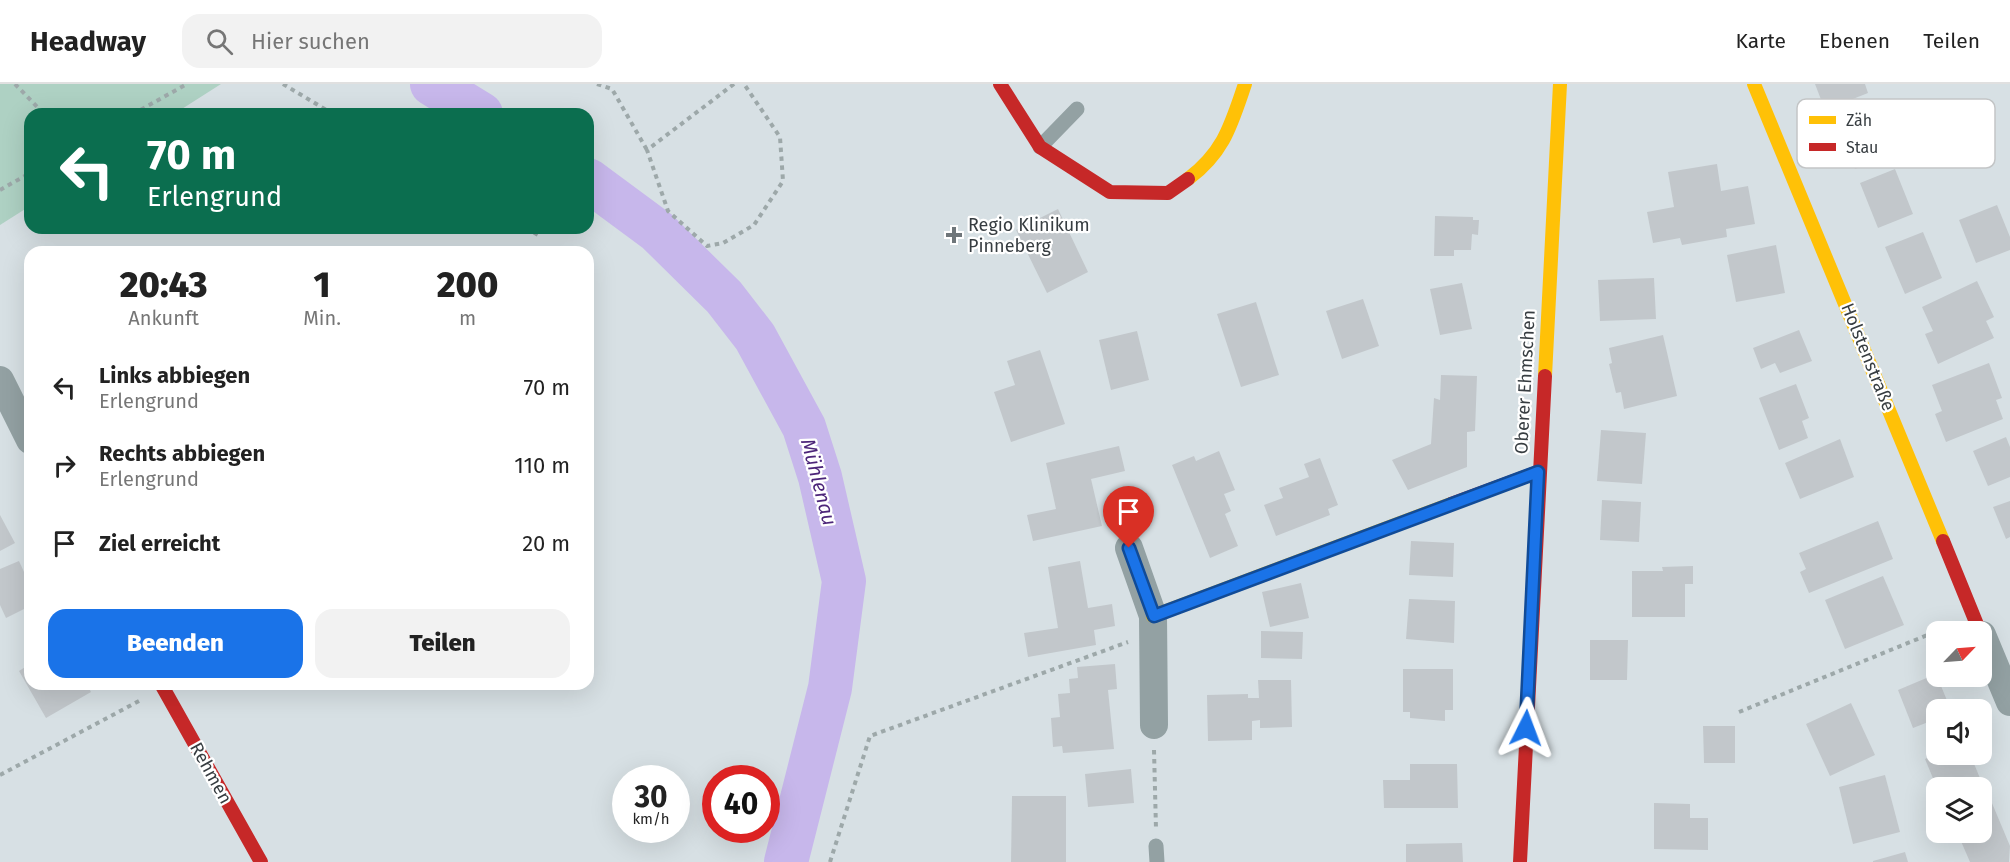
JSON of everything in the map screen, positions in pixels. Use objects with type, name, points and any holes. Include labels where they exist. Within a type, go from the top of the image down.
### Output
[{"type":"street","points":[[1000,84],[1040,147],[1110,192],[1168,193],[1207,165],[1228,136],[1245,84]]},
{"type":"street","name":"Oberer Ehmschen","points":[[1520,862],[1538,472],[1560,84]]},
{"type":"street","name":"Holstenstraße","points":[[1754,84],[1820,239],[1976,621]]},
{"type":"street","points":[[0,380],[24,428]]},
{"type":"street","points":[[1154,624],[1538,472]]},
{"type":"street","points":[[1129,548],[1154,624],[1154,725]]},
{"type":"street","name":"Holstenstraße","points":[[1992,660],[2010,702]]},
{"type":"street","name":"Rehmen","points":[[164,690],[261,862]]},
{"type":"lane","points":[[1040,147],[1077,109]]},
{"type":"lane","points":[[1156,846],[1157,862]]},
{"type":"path","points":[[15,84],[38,108]]},
{"type":"path","points":[[144,108],[187,84]]},
{"type":"path","points":[[283,84],[323,108]]},
{"type":"path","points":[[597,84],[612,89],[647,150],[668,211],[707,246],[723,243],[754,225],[783,180],[780,137],[744,84]]},
{"type":"path","points":[[647,150],[734,84]]},
{"type":"path","points":[[0,190],[24,176]]},
{"type":"path","points":[[536,234],[540,236]]},
{"type":"path","points":[[830,862],[870,736],[1154,624]]},
{"type":"path","points":[[1740,712],[1926,646]]},
{"type":"path","points":[[0,775],[98,725],[155,690]]},
{"type":"path","points":[[1154,725],[1156,846]]},
{"type":"green space","points":[[0,84],[221,84],[183,108],[24,108],[24,210],[0,225]]},
{"type":"building","points":[[1815,84],[1865,84],[1868,93],[1853,99],[1821,99]]},
{"type":"building","points":[[1717,164],[1721,191],[1748,186],[1755,224],[1726,229],[1727,237],[1682,245],[1680,238],[1653,243],[1647,212],[1674,207],[1668,172]]},
{"type":"building","points":[[1895,169],[1913,214],[1878,228],[1860,183]]},
{"type":"building","points":[[1997,205],[2010,237],[2010,250],[1976,263],[1959,220]]},
{"type":"building","points":[[1058,209],[1088,272],[1047,293],[1016,230]]},
{"type":"building","points":[[1435,216],[1473,217],[1473,220],[1479,220],[1478,235],[1472,234],[1471,250],[1454,250],[1454,256],[1434,256]]},
{"type":"building","points":[[1923,232],[1942,278],[1905,294],[1885,247]]},
{"type":"building","points":[[1776,245],[1785,293],[1736,302],[1727,255]]},
{"type":"building","points":[[1654,278],[1656,319],[1600,321],[1598,280]]},
{"type":"building","points":[[1977,281],[1994,317],[1986,321],[1994,338],[1938,364],[1925,334],[1933,331],[1922,307]]},
{"type":"building","points":[[1462,283],[1472,329],[1440,335],[1430,289]]},
{"type":"building","points":[[1363,299],[1379,346],[1342,359],[1326,311]]},
{"type":"building","points":[[1256,302],[1279,375],[1241,387],[1217,314]]},
{"type":"building","points":[[1799,330],[1812,361],[1780,373],[1775,363],[1761,369],[1753,348]]},
{"type":"building","points":[[1137,331],[1149,380],[1111,390],[1099,340]]},
{"type":"building","points":[[1663,335],[1677,396],[1624,409],[1621,392],[1616,393],[1609,364],[1612,363],[1609,348]]},
{"type":"building","points":[[1040,350],[1065,424],[1011,442],[994,392],[1015,385],[1007,361]]},
{"type":"building","points":[[1989,363],[2002,398],[1996,400],[2003,419],[1946,442],[1935,414],[1942,411],[1932,385]]},
{"type":"building","points":[[1441,375],[1477,376],[1475,431],[1467,432],[1467,467],[1408,490],[1392,460],[1431,444],[1434,398],[1440,400]]},
{"type":"building","points":[[1796,384],[1809,418],[1802,421],[1808,438],[1779,450],[1759,398]]},
{"type":"building","points":[[1601,430],[1646,433],[1642,484],[1597,481]]},
{"type":"building","points":[[2006,437],[2010,447],[2010,477],[1988,486],[1973,451]]},
{"type":"building","points":[[1840,439],[1854,477],[1800,499],[1785,463]]},
{"type":"building","points":[[1119,446],[1125,471],[1091,479],[1102,526],[1033,541],[1027,515],[1056,509],[1046,463]]},
{"type":"building","points":[[1219,451],[1235,490],[1224,494],[1231,511],[1225,514],[1238,546],[1210,558],[1172,465],[1194,456],[1196,461]]},
{"type":"building","points":[[1320,458],[1338,505],[1328,509],[1330,515],[1276,536],[1264,505],[1283,498],[1279,488],[1309,477],[1304,464]]},
{"type":"building","points":[[1602,500],[1641,502],[1639,542],[1600,540]]},
{"type":"building","points":[[2010,501],[2010,537],[2006,539],[1993,507]]},
{"type":"building","points":[[0,515],[15,543],[0,551]]},
{"type":"building","points":[[1878,521],[1893,559],[1809,593],[1800,572],[1806,569],[1799,553]]},
{"type":"building","points":[[1411,541],[1454,543],[1453,577],[1409,575]]},
{"type":"building","points":[[19,561],[24,572],[24,609],[6,618],[0,605],[0,569]]},
{"type":"building","points":[[1080,561],[1088,608],[1112,604],[1115,626],[1094,630],[1096,645],[1028,657],[1024,633],[1058,628],[1048,567]]},
{"type":"building","points":[[1693,566],[1693,584],[1685,584],[1685,617],[1632,617],[1632,571],[1663,571],[1662,567]]},
{"type":"building","points":[[1883,576],[1904,625],[1845,649],[1825,600]]},
{"type":"building","points":[[1301,583],[1309,618],[1270,627],[1262,592]]},
{"type":"building","points":[[1409,599],[1455,601],[1454,643],[1406,639]]},
{"type":"building","points":[[1261,631],[1303,632],[1302,659],[1261,658]]},
{"type":"building","points":[[1590,640],[1628,640],[1627,680],[1590,680]]},
{"type":"building","points":[[1115,664],[1117,689],[1108,690],[1114,749],[1063,753],[1062,746],[1053,747],[1051,718],[1060,717],[1058,694],[1070,693],[1069,679],[1078,678],[1077,667]]},
{"type":"building","points":[[24,668],[24,680],[19,671]]},
{"type":"building","points":[[1403,669],[1453,669],[1453,710],[1445,710],[1445,721],[1410,718],[1410,712],[1403,712]]},
{"type":"building","points":[[1926,678],[1926,687],[1941,687],[1946,699],[1926,699],[1926,723],[1913,728],[1898,690]]},
{"type":"building","points":[[1258,680],[1291,680],[1292,727],[1260,728],[1260,720],[1252,721],[1252,740],[1208,741],[1207,695],[1248,694],[1248,698],[1259,698]]},
{"type":"building","points":[[30,690],[90,690],[91,692],[46,718]]},
{"type":"building","points":[[1851,703],[1875,755],[1830,776],[1806,724]]},
{"type":"building","points":[[1703,726],[1735,726],[1735,763],[1704,763]]},
{"type":"building","points":[[1410,764],[1457,764],[1458,808],[1384,808],[1383,780],[1410,780]]},
{"type":"building","points":[[1927,765],[1975,765],[1980,777],[1932,777]]},
{"type":"building","points":[[1131,769],[1134,803],[1088,807],[1085,774]]},
{"type":"building","points":[[1885,775],[1900,832],[1853,844],[1839,787]]},
{"type":"building","points":[[1012,796],[1066,796],[1066,862],[1011,862]]},
{"type":"building","points":[[1654,803],[1690,804],[1690,818],[1708,818],[1708,850],[1654,849]]},
{"type":"building","points":[[1992,803],[2010,846],[2009,862],[1970,862],[1962,843],[1992,843]]},
{"type":"building","points":[[1462,843],[1463,862],[1406,862],[1406,844]]},
{"type":"building","points":[[1905,852],[1908,862],[1873,862],[1873,861]]},
{"type":"waterway","name":"Mühlenau","points":[[432,84],[471,108]]},
{"type":"waterway","name":"Mühlenau","points":[[594,184],[657,231],[724,297],[755,337],[804,427],[820,477],[844,581],[830,688],[786,862]]},
{"type":"traffic: slow","points":[[1188,179],[1210,159],[1225,137],[1245,84]]},
{"type":"traffic: slow","points":[[1545,376],[1560,84]]},
{"type":"traffic: slow","points":[[1754,84],[1943,541]]},
{"type":"traffic: slow","points":[[1153,616],[1451,504]]},
{"type":"traffic: jam","points":[[1000,84],[1040,147],[1110,192],[1168,193],[1188,179]]},
{"type":"traffic: jam","points":[[1520,862],[1545,376]]},
{"type":"traffic: jam","points":[[1451,504],[1538,472]]},
{"type":"traffic: jam","points":[[1943,541],[1976,621]]},
{"type":"traffic: jam","points":[[164,690],[261,862]]},
{"type":"place","name":"Regio Klinikum Pinneberg","points":[[954,235]]},
{"type":"route","points":[[1129,548],[1154,616],[1538,472],[1526,728]]}]
